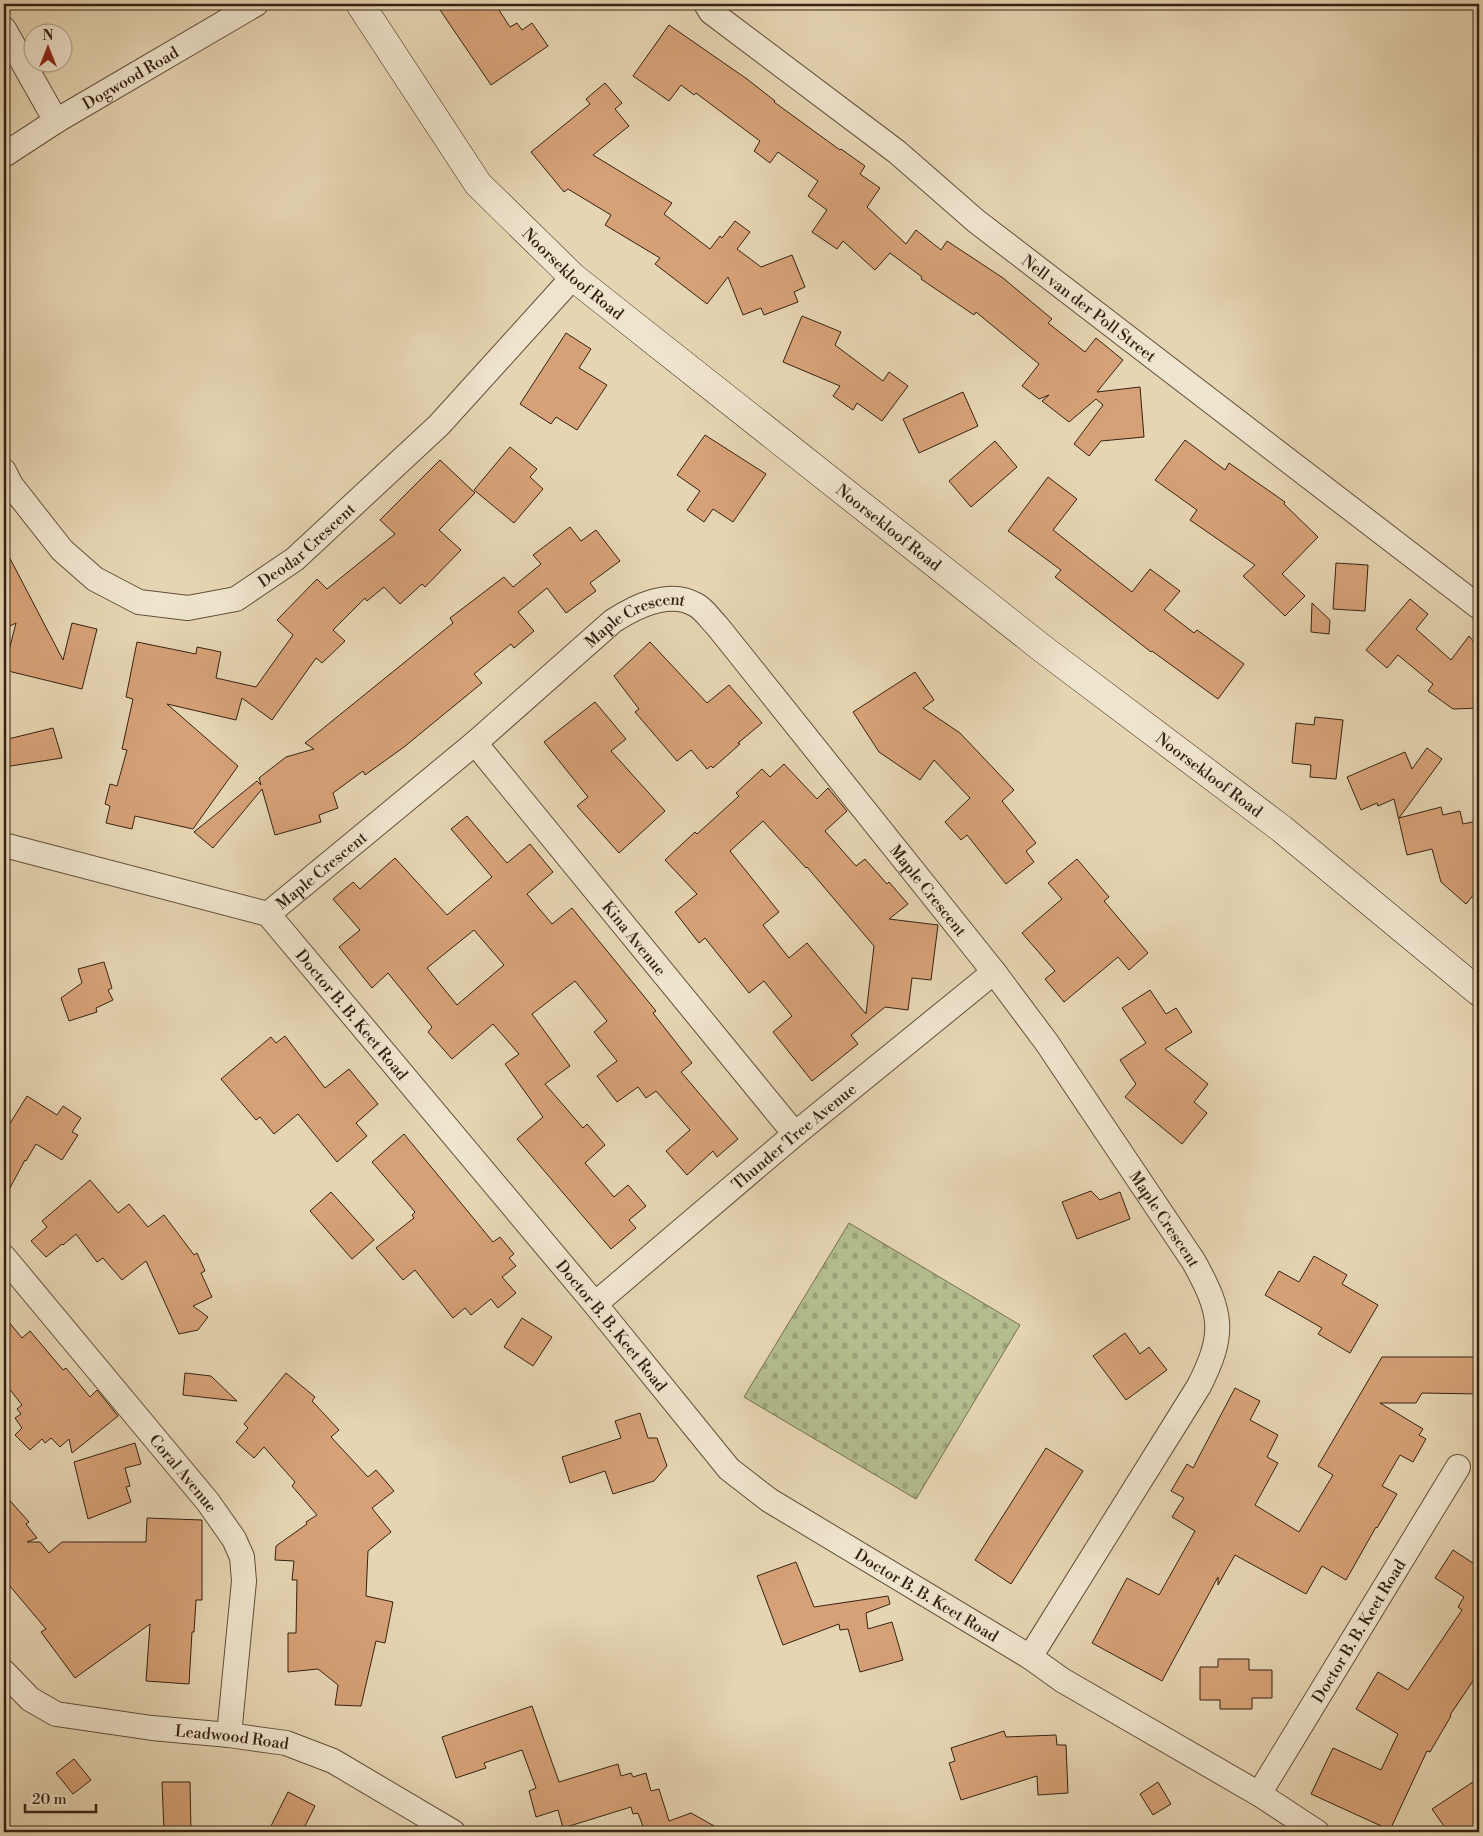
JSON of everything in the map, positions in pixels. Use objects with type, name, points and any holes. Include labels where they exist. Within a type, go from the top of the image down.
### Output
[{"type":"street","name":"Dogwood Road","points":[[4,155],[56,120],[256,4]]},
{"type":"street","name":"Noorsekloof Road","points":[[360,4],[478,184],[573,277],[1043,649],[1282,829],[1479,992]]},
{"type":"street","name":"Nell van der Poll Street","points":[[706,4],[711,12],[897,152],[976,220],[1479,606]]},
{"type":"street","points":[[4,29],[56,120]]},
{"type":"street","name":"Deodar Crescent","points":[[4,471],[11,485],[62,550],[95,579],[139,602],[188,608],[236,598],[294,559],[439,425],[573,277]]},
{"type":"street","name":"Maple Crescent","points":[[268,914],[475,743],[613,621],[630,610],[654,601],[677,599],[696,605],[718,627],[994,972],[1047,1043],[1194,1262],[1209,1288],[1218,1318],[1218,1336],[1214,1351],[1198,1386],[1030,1657]]},
{"type":"street","name":"Kina Avenue","points":[[475,743],[795,1134]]},
{"type":"street","points":[[4,845],[268,914]]},
{"type":"street","name":"Doctor B. B. Keet Road","points":[[268,914],[595,1304],[729,1469],[769,1500],[1030,1657],[1062,1680],[1259,1794],[1316,1832]]},
{"type":"street","name":"Thunder Tree Avenue","points":[[595,1304],[795,1134],[994,972]]},
{"type":"street","name":"Coral Avenue","points":[[4,1257],[208,1502],[234,1539],[242,1557],[244,1581],[229,1735]]},
{"type":"street","name":"Doctor B. B. Keet Road","points":[[1259,1794],[1458,1467]]},
{"type":"street","name":"Leadwood Road","points":[[4,1672],[30,1699],[56,1714],[152,1728],[229,1735],[286,1743],[333,1761],[453,1832]]},
{"type":"green space","points":[[849,1223],[1020,1325],[916,1499],[744,1397]]},
{"type":"building","points":[[436,4],[495,4],[510,27],[517,23],[522,30],[532,23],[548,46],[491,85]]},
{"type":"building","points":[[669,25],[747,79],[774,102],[865,166],[860,174],[880,188],[867,207],[906,244],[916,230],[941,250],[947,241],[1003,278],[1052,319],[1048,323],[1085,352],[1096,338],[1123,360],[1097,392],[1140,387],[1144,437],[1101,441],[1089,456],[1074,444],[1103,405],[1096,399],[1069,422],[1042,401],[1049,395],[1039,399],[1022,386],[1039,364],[976,312],[974,315],[921,279],[922,277],[890,253],[875,270],[843,241],[837,249],[812,232],[827,210],[808,196],[818,181],[778,152],[770,163],[754,151],[760,141],[696,93],[694,95],[681,85],[669,101],[633,76]]},
{"type":"building","points":[[605,83],[622,103],[615,109],[629,126],[593,155],[672,203],[664,214],[710,249],[720,236],[722,238],[735,221],[750,232],[737,249],[761,267],[792,255],[805,287],[794,292],[798,302],[764,315],[761,308],[743,315],[728,277],[707,304],[655,264],[660,258],[605,225],[611,215],[568,189],[564,192],[531,152],[590,104],[586,99]]},
{"type":"building","points":[[802,316],[841,332],[835,345],[883,381],[889,372],[908,386],[882,421],[857,403],[853,410],[833,396],[840,386],[783,362]]},
{"type":"building","points":[[566,333],[591,349],[579,368],[607,385],[577,430],[556,417],[551,424],[520,404]]},
{"type":"building","points":[[963,392],[978,426],[919,453],[903,419]]},
{"type":"building","points":[[705,435],[766,474],[733,522],[713,509],[704,522],[687,510],[700,491],[677,475]]},
{"type":"building","points":[[1185,440],[1225,470],[1229,463],[1285,502],[1284,504],[1318,537],[1282,574],[1305,596],[1285,616],[1243,576],[1255,565],[1190,520],[1197,510],[1155,480]]},
{"type":"building","points":[[995,441],[1017,467],[971,507],[949,481]]},
{"type":"building","points":[[510,447],[537,469],[530,477],[543,489],[514,523],[474,490]]},
{"type":"building","points":[[440,460],[475,493],[439,530],[461,550],[425,587],[422,584],[400,604],[384,587],[367,601],[365,598],[333,630],[345,641],[322,663],[316,658],[272,720],[242,698],[236,720],[167,704],[238,766],[193,829],[135,816],[132,829],[106,823],[110,806],[105,804],[110,784],[117,786],[127,750],[122,749],[133,699],[126,697],[137,642],[196,654],[197,647],[221,652],[216,678],[256,687],[293,635],[277,620],[317,579],[327,589],[395,534],[380,520]]},
{"type":"building","points":[[1048,477],[1077,499],[1053,530],[1132,592],[1150,569],[1180,591],[1164,610],[1194,633],[1197,630],[1244,664],[1218,699],[1151,652],[1055,577],[1061,570],[1008,531]]},
{"type":"building","points":[[570,527],[581,541],[596,530],[620,561],[590,583],[596,591],[566,613],[547,588],[518,612],[534,631],[514,648],[511,644],[474,674],[482,683],[404,747],[365,775],[363,771],[333,793],[338,808],[319,815],[321,822],[275,835],[262,789],[213,848],[194,832],[257,781],[261,785],[259,778],[286,757],[314,749],[305,743],[453,623],[450,618],[504,577],[513,587],[541,564],[533,555]]},
{"type":"building","points":[[4,547],[63,660],[72,623],[97,629],[82,689],[4,670],[16,623],[4,629]]},
{"type":"building","points":[[1336,563],[1368,565],[1365,611],[1333,609]]},
{"type":"building","points":[[1410,599],[1428,614],[1416,629],[1451,660],[1469,636],[1479,648],[1479,708],[1453,709],[1428,691],[1433,684],[1398,655],[1387,668],[1366,650]]},
{"type":"building","points":[[1312,603],[1330,620],[1329,634],[1311,632]]},
{"type":"building","points":[[650,642],[707,703],[729,685],[762,723],[738,743],[740,744],[713,768],[711,766],[707,769],[691,750],[677,761],[635,712],[639,709],[614,676]]},
{"type":"building","points":[[915,672],[934,700],[923,708],[960,733],[1014,790],[1002,801],[1036,843],[1026,851],[1034,862],[1006,884],[967,835],[961,840],[945,822],[970,798],[934,760],[920,780],[879,752],[853,712]]},
{"type":"building","points":[[595,702],[626,739],[611,751],[665,811],[619,853],[577,806],[588,797],[544,742]]},
{"type":"building","points":[[1315,717],[1343,720],[1336,779],[1310,777],[1311,765],[1292,763],[1296,723],[1314,725]]},
{"type":"building","points":[[53,728],[62,758],[4,767],[4,740]]},
{"type":"building","points":[[1427,748],[1442,759],[1399,818],[1441,807],[1443,815],[1460,811],[1463,824],[1477,821],[1479,831],[1479,888],[1466,904],[1441,882],[1432,849],[1407,855],[1394,799],[1378,806],[1377,803],[1361,810],[1347,777],[1405,752],[1412,769]]},
{"type":"building","points":[[784,764],[817,799],[828,788],[847,811],[825,831],[856,866],[865,859],[908,904],[889,919],[938,925],[931,980],[912,978],[908,1010],[885,1007],[851,1035],[858,1044],[812,1081],[773,1032],[792,1016],[764,981],[749,993],[705,938],[699,943],[675,912],[697,894],[665,860],[695,832],[697,834],[739,796],[736,793],[762,769],[770,777]],"holes":[[[763,821],[874,946],[866,1014],[807,943],[789,958],[763,925],[779,912],[730,851]]]},
{"type":"building","points":[[467,816],[507,863],[530,844],[553,872],[527,894],[552,924],[572,908],[656,1011],[653,1013],[692,1063],[681,1072],[738,1139],[717,1157],[713,1151],[687,1175],[666,1151],[690,1130],[656,1091],[646,1098],[638,1087],[617,1102],[597,1076],[617,1061],[594,1032],[607,1021],[575,981],[532,1014],[570,1066],[545,1084],[583,1128],[587,1124],[605,1145],[585,1163],[614,1197],[628,1185],[646,1206],[629,1220],[636,1228],[611,1249],[517,1139],[543,1117],[505,1064],[519,1054],[493,1024],[452,1059],[428,1032],[432,1027],[388,973],[372,988],[339,947],[360,930],[333,899],[353,882],[360,889],[395,858],[447,915],[492,877],[451,829]],"holes":[[[474,930],[504,965],[457,1005],[427,968]]]},
{"type":"building","points":[[1077,859],[1109,897],[1104,901],[1148,953],[1129,970],[1118,957],[1064,1002],[1045,979],[1055,971],[1022,933],[1062,899],[1048,883]]},
{"type":"building","points":[[104,962],[112,988],[108,990],[113,1000],[96,1008],[97,1012],[69,1021],[61,998],[82,983],[78,969]]},
{"type":"building","points":[[1150,990],[1166,1014],[1176,1008],[1192,1032],[1165,1049],[1208,1084],[1194,1102],[1207,1113],[1182,1144],[1125,1097],[1136,1084],[1120,1060],[1146,1043],[1122,1008]]},
{"type":"building","points":[[285,1036],[325,1088],[349,1069],[378,1104],[356,1123],[367,1136],[337,1162],[298,1114],[274,1134],[260,1117],[256,1120],[221,1079],[271,1037],[276,1043]]},
{"type":"building","points":[[27,1096],[57,1115],[63,1106],[81,1118],[72,1132],[78,1135],[62,1160],[36,1144],[4,1199],[4,1133]]},
{"type":"building","points":[[404,1134],[493,1242],[500,1237],[514,1254],[509,1258],[516,1266],[502,1277],[516,1293],[498,1308],[491,1299],[471,1315],[465,1308],[453,1318],[415,1270],[403,1280],[376,1248],[414,1218],[412,1215],[415,1212],[372,1162]]},
{"type":"building","points":[[90,1180],[118,1213],[129,1204],[148,1227],[164,1215],[194,1255],[197,1253],[205,1271],[201,1273],[212,1297],[193,1306],[208,1317],[198,1330],[179,1334],[146,1261],[122,1280],[103,1258],[97,1262],[76,1234],[46,1257],[31,1241],[47,1227],[42,1221]]},
{"type":"building","points":[[1091,1191],[1100,1200],[1120,1192],[1130,1219],[1077,1239],[1062,1202]]},
{"type":"building","points":[[331,1192],[374,1240],[352,1259],[310,1211]]},
{"type":"building","points":[[1314,1256],[1347,1275],[1342,1284],[1378,1305],[1350,1353],[1318,1334],[1322,1328],[1265,1295],[1279,1271],[1299,1282]]},
{"type":"building","points":[[4,1316],[22,1338],[30,1331],[63,1370],[66,1368],[90,1397],[97,1390],[118,1416],[72,1453],[69,1439],[60,1447],[51,1438],[45,1443],[42,1439],[30,1450],[15,1435],[22,1428],[15,1418],[21,1414],[17,1409],[22,1405],[4,1382]]},
{"type":"building","points":[[522,1318],[552,1337],[533,1366],[504,1347]]},
{"type":"building","points":[[1125,1333],[1140,1354],[1149,1347],[1167,1370],[1126,1400],[1093,1356]]},
{"type":"building","points":[[1382,1357],[1479,1357],[1479,1394],[1422,1393],[1416,1403],[1380,1403],[1423,1429],[1419,1435],[1426,1439],[1413,1462],[1400,1455],[1382,1486],[1397,1494],[1346,1580],[1322,1566],[1306,1594],[1235,1555],[1218,1585],[1218,1577],[1162,1681],[1092,1643],[1127,1578],[1159,1595],[1195,1531],[1172,1517],[1184,1498],[1171,1491],[1187,1464],[1193,1468],[1235,1388],[1260,1401],[1250,1420],[1278,1435],[1267,1457],[1278,1463],[1255,1505],[1299,1532],[1333,1475],[1318,1466]]},
{"type":"building","points":[[185,1373],[211,1376],[237,1401],[183,1395]]},
{"type":"building","points":[[286,1373],[315,1397],[312,1401],[339,1430],[331,1437],[368,1477],[376,1470],[394,1491],[372,1508],[391,1532],[368,1551],[366,1596],[393,1602],[385,1643],[376,1641],[361,1706],[335,1705],[338,1685],[318,1669],[288,1672],[288,1633],[296,1633],[297,1580],[292,1580],[294,1561],[275,1560],[276,1546],[317,1515],[292,1486],[295,1482],[264,1447],[254,1458],[236,1442],[248,1428],[244,1424]]},
{"type":"building","points":[[640,1413],[648,1438],[657,1438],[667,1466],[654,1481],[613,1494],[605,1471],[570,1483],[562,1457],[621,1438],[615,1421]]},
{"type":"building","points":[[135,1443],[141,1464],[125,1468],[130,1486],[126,1487],[131,1502],[88,1519],[74,1462]]},
{"type":"building","points":[[1046,1448],[1083,1471],[1011,1584],[975,1560]]},
{"type":"building","points":[[4,1494],[29,1522],[26,1524],[37,1538],[27,1542],[40,1542],[49,1553],[62,1542],[146,1542],[147,1518],[202,1520],[202,1600],[196,1600],[189,1684],[146,1681],[150,1624],[75,1678],[41,1632],[46,1629],[4,1579]]},
{"type":"building","points":[[1453,1550],[1479,1567],[1479,1672],[1450,1715],[1430,1752],[1427,1751],[1390,1830],[1311,1794],[1333,1748],[1381,1770],[1398,1734],[1356,1709],[1378,1672],[1408,1690],[1462,1610],[1458,1607],[1464,1597],[1435,1578]]},
{"type":"building","points":[[796,1562],[814,1607],[888,1596],[890,1604],[866,1613],[868,1629],[892,1622],[903,1660],[860,1672],[848,1629],[840,1630],[839,1624],[783,1645],[757,1576]]},
{"type":"building","points":[[1218,1659],[1249,1659],[1249,1670],[1272,1670],[1272,1698],[1252,1698],[1252,1709],[1220,1709],[1220,1700],[1200,1700],[1200,1667],[1218,1667]]},
{"type":"building","points":[[532,1706],[559,1782],[618,1764],[621,1776],[631,1773],[633,1777],[646,1773],[651,1791],[659,1789],[669,1821],[691,1813],[725,1832],[645,1832],[638,1813],[633,1814],[631,1807],[563,1828],[558,1810],[536,1817],[529,1791],[536,1788],[522,1750],[484,1763],[486,1768],[456,1778],[442,1737]]},
{"type":"building","points":[[1004,1731],[1006,1737],[1056,1735],[1057,1745],[1066,1745],[1068,1793],[1038,1795],[1037,1776],[961,1800],[949,1763],[955,1761],[951,1748]]},
{"type":"building","points":[[74,1759],[91,1780],[73,1794],[56,1773]]},
{"type":"building","points":[[1479,1778],[1479,1832],[1448,1832],[1432,1809]]},
{"type":"building","points":[[162,1782],[190,1782],[191,1832],[164,1832]]},
{"type":"building","points":[[1158,1782],[1171,1804],[1153,1815],[1140,1794]]},
{"type":"building","points":[[288,1792],[315,1806],[302,1832],[268,1832]]}]
